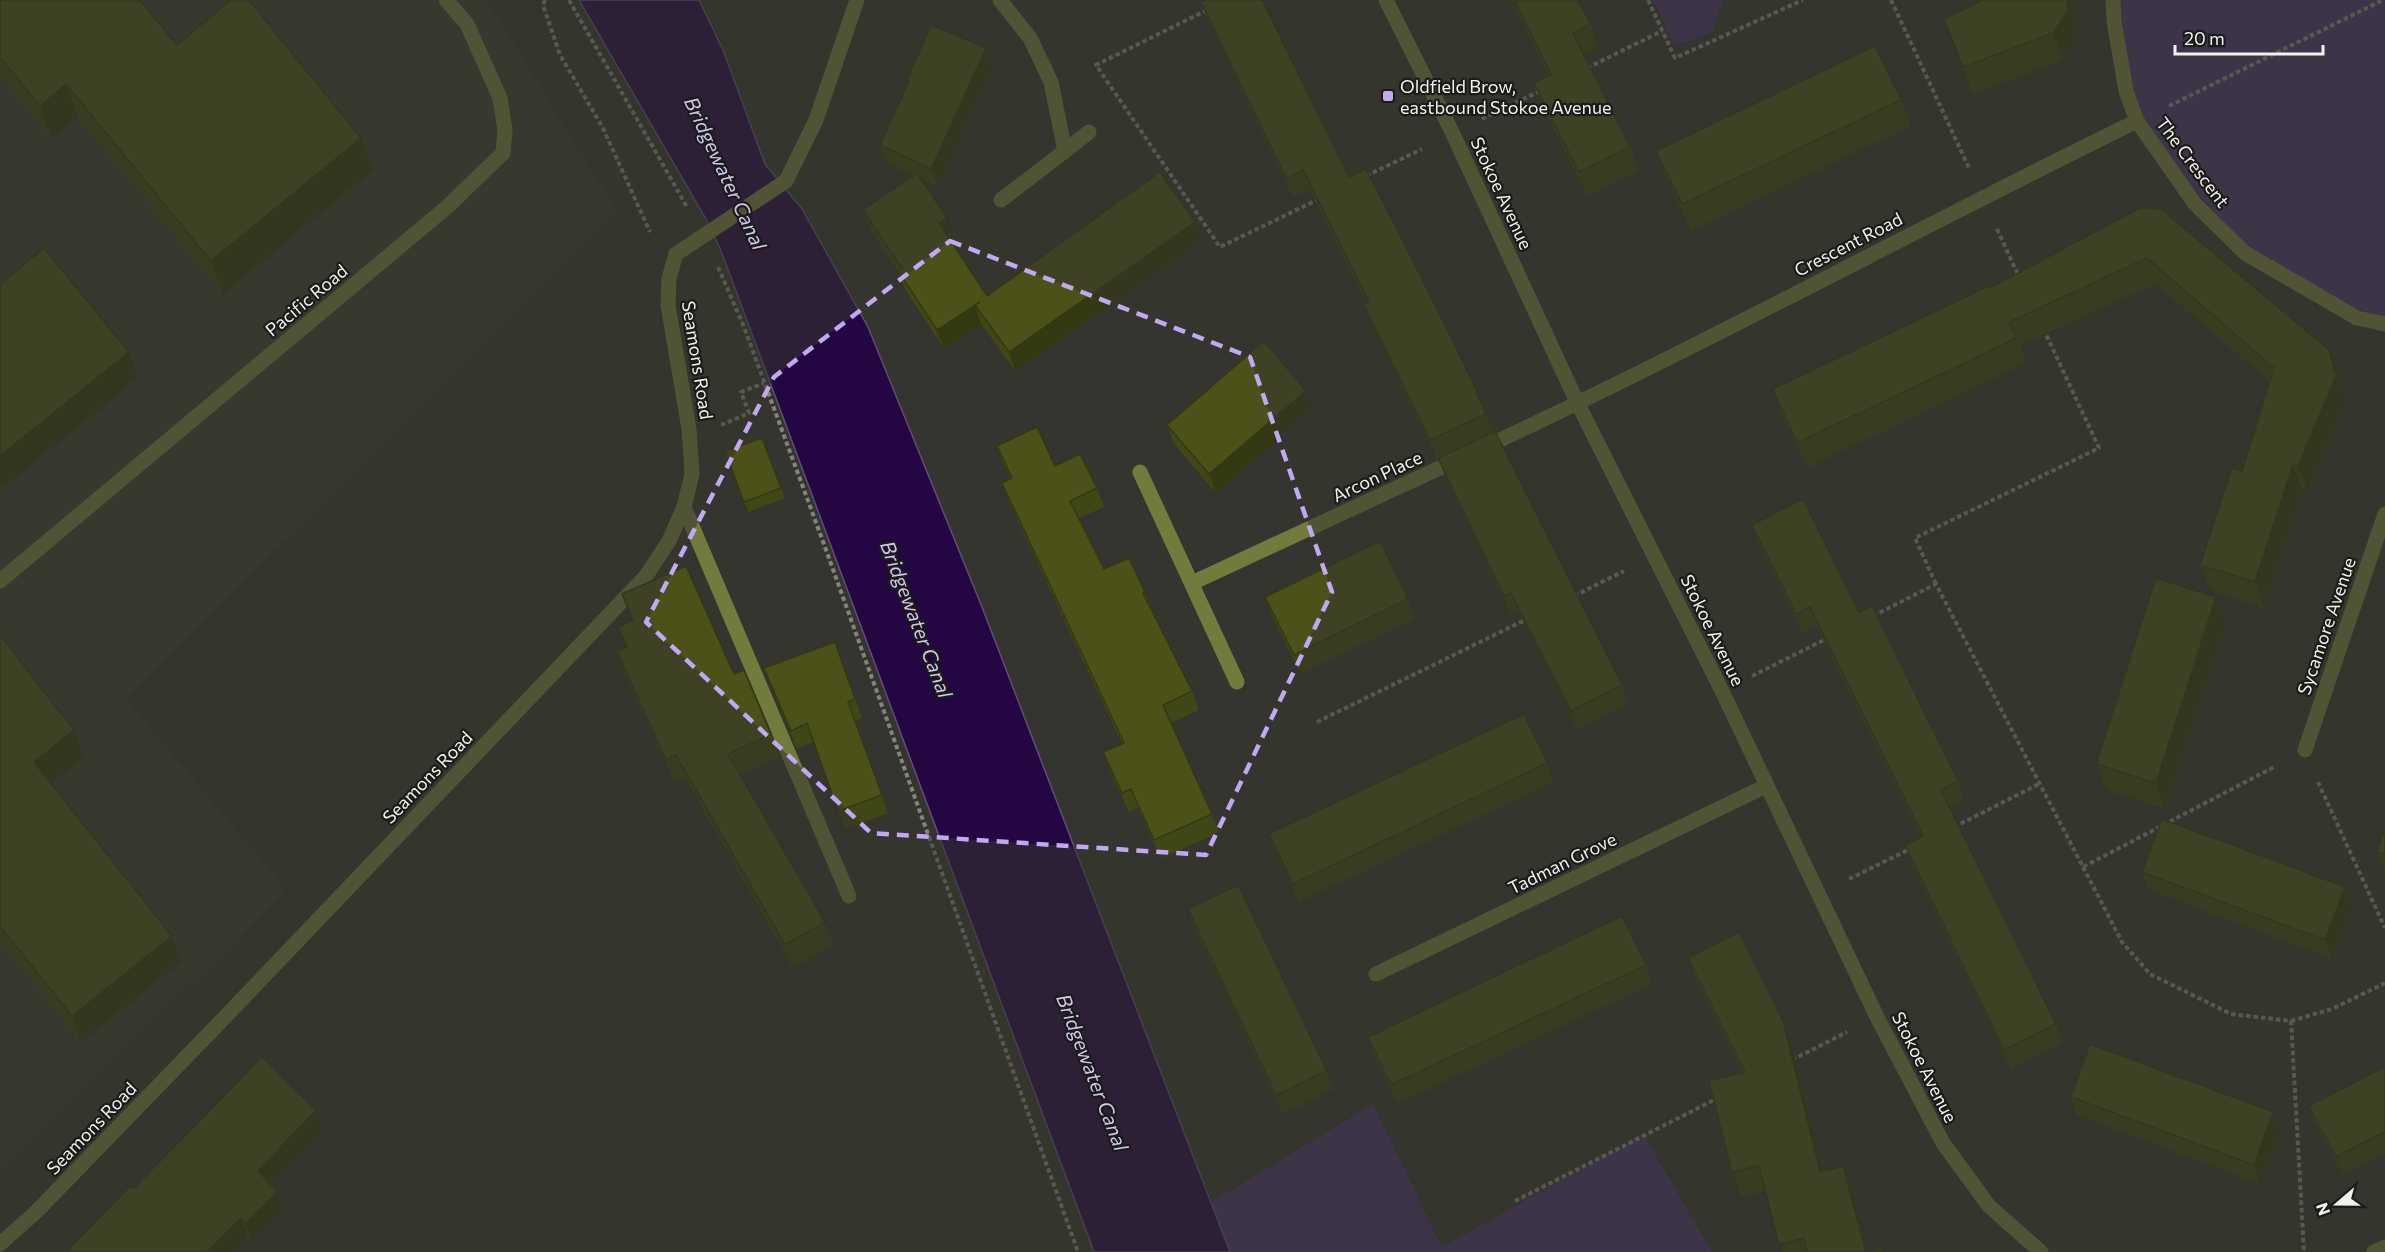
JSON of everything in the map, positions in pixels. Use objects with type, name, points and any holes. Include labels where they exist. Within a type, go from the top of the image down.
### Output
[{"type":"street","name":"Pacific Road","points":[[0,581],[447,207],[503,153],[505,130],[500,98],[467,24],[446,0]]},
{"type":"street","points":[[676,254],[786,181],[816,120],[857,0]]},
{"type":"street","points":[[1000,0],[1030,38],[1051,82],[1065,151]]},
{"type":"street","name":"Stokoe Avenue","points":[[1386,0],[1453,134],[1578,404],[1722,691],[1877,1017],[1943,1143],[1989,1206],[2041,1252]]},
{"type":"street","name":"The Crescent","points":[[2114,0],[2114,21],[2126,91],[2137,121],[2195,204],[2245,253],[2357,318],[2385,324]]},
{"type":"street","name":"Crescent Road","points":[[1578,404],[1982,197],[2137,121]]},
{"type":"street","points":[[1001,200],[1089,132]]},
{"type":"street","name":"Seamons Road","points":[[0,1244],[36,1212],[225,1017],[646,576],[669,541],[684,507],[692,474],[689,429],[668,305],[669,278],[676,254]]},
{"type":"street","name":"Arcon Place","points":[[1192,583],[1578,404]]},
{"type":"street","points":[[1140,472],[1238,682]]},
{"type":"street","points":[[684,507],[849,896]]},
{"type":"street","name":"Sycamore Avenue","points":[[2305,750],[2385,514]]},
{"type":"street","name":"Tadman Grove","points":[[1376,974],[1766,786]]},
{"type":"street","points":[[2374,1252],[2385,1247]]},
{"type":"path","points":[[545,0],[543,4],[560,55],[603,128],[652,236],[676,254]]},
{"type":"path","points":[[569,0],[689,210]]},
{"type":"path","points":[[1648,0],[1675,58],[1803,0]]},
{"type":"path","points":[[1891,0],[2021,280]]},
{"type":"path","points":[[2137,121],[2383,0]]},
{"type":"path","points":[[1216,5],[1096,65],[1220,247],[1326,196]]},
{"type":"path","points":[[1579,72],[1662,31]]},
{"type":"path","points":[[1358,180],[1547,87]]},
{"type":"path","points":[[716,263],[744,327],[1078,1252]]},
{"type":"path","points":[[2040,322],[2099,448],[1915,538],[1936,584],[2039,784],[2122,942],[2150,974],[2231,1014],[2291,1021],[2332,1009],[2385,983]]},
{"type":"path","points":[[743,416],[749,413],[741,392],[764,383]]},
{"type":"path","points":[[1570,598],[1654,556]]},
{"type":"path","points":[[1872,616],[1936,584]]},
{"type":"path","points":[[1317,722],[1528,618]]},
{"type":"path","points":[[1722,691],[1829,638]]},
{"type":"path","points":[[2083,867],[2305,750],[2385,928]]},
{"type":"path","points":[[1945,831],[2039,784]]},
{"type":"path","points":[[1819,894],[1914,847]]},
{"type":"path","points":[[1781,1066],[1877,1017]]},
{"type":"path","points":[[2291,1021],[2304,1252]]},
{"type":"path","points":[[1515,1201],[1718,1098]]},
{"type":"highlighted area","points":[[950,241],[1250,357],[1332,592],[1206,855],[871,833],[646,622],[774,377]]},
{"type":"shaded area","points":[[0,0],[487,0],[617,212],[126,699],[286,889],[0,1171]]},
{"type":"shaded area","points":[[1653,0],[1723,0],[1712,32],[1675,46]]},
{"type":"shaded area","points":[[2121,0],[2385,0],[2385,319],[2314,288],[2263,257],[2219,217],[2153,142],[2145,131],[2134,97],[2125,47]]},
{"type":"shaded area","points":[[1373,1104],[1442,1247],[1644,1135],[1712,1252],[1230,1252],[1210,1203]]},
{"type":"water","name":"Bridgewater Canal","points":[[579,0],[699,0],[723,50],[765,164],[802,209],[868,327],[982,607],[1230,1252],[1094,1252],[720,248],[706,219]]},
{"type":"building","points":[[0,0],[140,0],[177,45],[231,0],[249,0],[361,138],[211,261],[66,84],[40,106],[0,57]]},
{"type":"building","points":[[1206,0],[1262,0],[1349,177],[1366,169],[1477,391],[1486,414],[1430,440],[1364,305],[1369,302],[1303,170],[1286,178],[1201,2]]},
{"type":"building","points":[[1515,0],[1578,0],[1590,24],[1573,33],[1630,147],[1579,172],[1534,83],[1551,75]]},
{"type":"building","points":[[1983,0],[2067,0],[2068,11],[2053,33],[1963,67],[1944,19]]},
{"type":"building","points":[[931,25],[986,48],[931,169],[880,145]]},
{"type":"building","points":[[1875,46],[1901,100],[1682,204],[1656,151]]},
{"type":"building","points":[[1160,172],[1195,222],[1009,352],[975,305],[937,330],[898,271],[902,268],[863,210],[917,173],[947,218],[939,223],[987,296]]},
{"type":"building","points":[[2140,208],[2161,209],[2329,350],[2336,376],[2298,466],[2293,464],[2255,582],[2200,565],[2232,468],[2242,471],[2274,368],[2147,258],[2009,322],[2017,338],[1797,443],[1773,389],[1991,285],[1992,287]]},
{"type":"building","points":[[44,248],[129,352],[0,456],[0,284]]},
{"type":"building","points":[[1264,341],[1306,391],[1209,474],[1167,425]]},
{"type":"building","points":[[1037,427],[1055,466],[1080,454],[1097,488],[1070,501],[1104,569],[1129,558],[1145,592],[1143,593],[1192,691],[1163,705],[1212,814],[1154,840],[1131,789],[1122,793],[1103,752],[1124,743],[1002,483],[1012,478],[997,446]]},
{"type":"building","points":[[1495,431],[1622,685],[1571,711],[1511,593],[1504,596],[1438,458]]},
{"type":"building","points":[[762,438],[781,488],[744,502],[725,451]]},
{"type":"building","points":[[1803,499],[1859,612],[1872,606],[1958,781],[1941,790],[2056,1024],[2004,1050],[1905,845],[1923,836],[1810,607],[1796,614],[1752,525]]},
{"type":"building","points":[[1380,541],[1408,599],[1294,655],[1265,597]]},
{"type":"building","points":[[686,566],[734,674],[744,670],[771,734],[728,754],[825,922],[785,945],[676,755],[666,760],[617,651],[627,647],[618,627],[633,620],[622,594]]},
{"type":"building","points":[[2156,578],[2216,597],[2156,783],[2096,764]]},
{"type":"building","points":[[0,635],[74,730],[34,762],[172,936],[72,1016],[0,926]]},
{"type":"building","points":[[835,642],[855,699],[848,702],[882,795],[838,811],[807,723],[791,731],[764,668]]},
{"type":"building","points":[[1524,714],[1547,763],[1293,884],[1269,834]]},
{"type":"building","points":[[2162,819],[2345,887],[2325,940],[2142,872]]},
{"type":"building","points":[[2385,828],[2385,855],[2377,852]]},
{"type":"building","points":[[1238,885],[1327,1071],[1276,1095],[1188,909]]},
{"type":"building","points":[[1622,916],[1646,965],[1391,1085],[1368,1037]]},
{"type":"building","points":[[1739,932],[1783,1021],[1820,1172],[1843,1166],[1866,1252],[1807,1252],[1804,1238],[1779,1245],[1759,1166],[1732,1172],[1709,1081],[1745,1072],[1688,958]]},
{"type":"building","points":[[2090,1044],[2273,1112],[2254,1165],[2071,1097]]},
{"type":"building","points":[[262,1057],[316,1110],[258,1171],[278,1192],[246,1223],[241,1218],[207,1252],[66,1252],[130,1186],[133,1189]]},
{"type":"building","points":[[2385,1067],[2385,1132],[2336,1157],[2309,1106]]},
{"type":"building","points":[[1883,1248],[1884,1252],[1866,1252]]},
{"type":"place","name":"Oldfield Brow, eastbound Stokoe Avenue","points":[[1388,96]]}]
